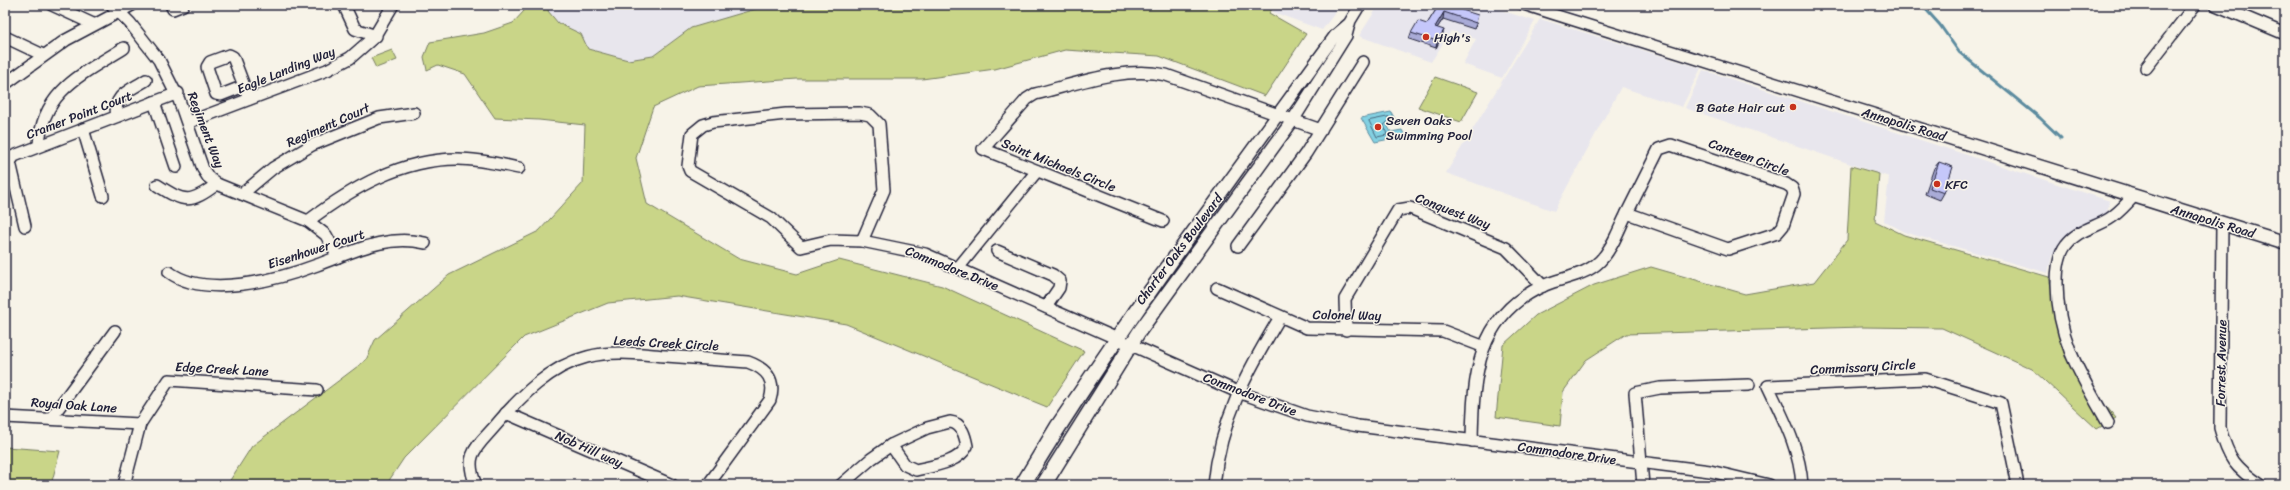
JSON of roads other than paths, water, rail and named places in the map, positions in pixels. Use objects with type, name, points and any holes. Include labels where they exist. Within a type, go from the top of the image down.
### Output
[{"type":"main road","name":"Annapolis Road","points":[[1523,5],[2285,243]]},
{"type":"street","points":[[52,5],[93,24]]},
{"type":"street","points":[[5,84],[43,55],[116,8],[132,5]]},
{"type":"street","points":[[171,5],[173,9],[183,5]]},
{"type":"street","points":[[344,5],[355,29],[376,36]]},
{"type":"street","name":"Eagle Landing Way","points":[[189,122],[339,65],[358,53],[376,36],[393,5]]},
{"type":"street","name":"Charter Oaks Boulevard","points":[[1043,485],[1131,344],[1175,280],[1293,120],[1345,38],[1349,23],[1360,5]]},
{"type":"street","points":[[2146,68],[2195,5]]},
{"type":"street","points":[[2216,5],[2285,34]]},
{"type":"street","name":"Regiment Way","points":[[116,8],[147,42],[164,66],[178,93],[189,122],[203,169],[208,177],[218,184],[308,221],[326,235],[338,257]]},
{"type":"street","name":"Charter Oaks Boulevard","points":[[1022,485],[1115,338],[1162,271],[1279,115],[1335,35],[1349,23]]},
{"type":"street","points":[[5,37],[43,55]]},
{"type":"street","points":[[39,145],[38,131],[41,119],[57,96],[81,76],[124,48]]},
{"type":"street","points":[[1238,246],[1321,130],[1363,62]]},
{"type":"street","name":"Saint Michaels Circle","points":[[1163,221],[983,149],[1027,99],[1035,94],[1120,74],[1156,73],[1166,75],[1279,115]]},
{"type":"street","points":[[117,116],[115,107],[119,98],[146,80]]},
{"type":"street","points":[[244,86],[249,99]]},
{"type":"street","name":"Cramer Point Court","points":[[25,226],[10,162],[14,156],[39,145],[178,93]]},
{"type":"street","points":[[154,102],[176,167]]},
{"type":"street","name":"Regiment Court","points":[[242,194],[273,168],[312,145],[379,118],[414,113]]},
{"type":"street","name":"Commodore Drive","points":[[862,241],[884,190],[879,124],[870,115],[860,113],[786,114],[713,122],[696,129],[690,139],[688,166],[690,171],[771,218],[801,247],[830,240],[862,241],[901,247],[958,268],[1238,392],[1282,408],[1332,422],[1641,463],[1710,470],[1769,485]]},
{"type":"street","points":[[1279,115],[1321,130]]},
{"type":"street","points":[[82,129],[103,196]]},
{"type":"street","name":"Canteen Circle","points":[[1472,440],[1473,380],[1482,346],[1491,331],[1509,309],[1528,295],[1543,286],[1586,272],[1602,259],[1612,243],[1627,213],[1659,149],[1664,146],[1671,145],[1786,184],[1792,188],[1794,194],[1783,226],[1776,233],[1728,249],[1627,213]]},
{"type":"street","points":[[308,221],[352,190],[368,181],[406,167],[454,159],[482,160],[519,168]]},
{"type":"street","points":[[958,268],[1037,171]]},
{"type":"street","points":[[157,186],[183,202],[189,202],[218,184]]},
{"type":"street","points":[[2108,423],[2071,358],[2061,326],[2057,276],[2058,259],[2064,247],[2074,236],[2114,216],[2134,196]]},
{"type":"street","name":"Conquest Way","points":[[1346,330],[1344,310],[1345,299],[1398,210],[1404,208],[1410,208],[1506,248],[1543,286]]},
{"type":"street","name":"Forrest Avenue","points":[[2222,224],[2220,428],[2227,456],[2240,472],[2261,485]]},
{"type":"street","name":"Eisenhower Court","points":[[169,272],[186,283],[236,284],[289,274],[388,240],[414,239],[425,243]]},
{"type":"street","points":[[997,251],[1053,275],[1060,281],[1059,288],[1046,307]]},
{"type":"street","name":"Colonel Way","points":[[1217,288],[1307,328],[1443,331],[1482,346]]},
{"type":"street","points":[[1214,485],[1220,440],[1238,392],[1280,317]]},
{"type":"street","points":[[51,418],[116,332]]},
{"type":"street","name":"Leeds Creek Circle","points":[[476,485],[470,472],[470,459],[477,447],[506,413],[534,385],[552,373],[587,357],[604,353],[620,352],[748,362],[758,365],[767,371],[772,377],[774,385],[770,400],[708,485]]},
{"type":"street","name":"Commissary Circle","points":[[1802,485],[1802,469],[1799,456],[1768,386],[1926,379],[2001,403],[2018,485]]},
{"type":"street","name":"Edge Creek Lane","points":[[124,485],[140,424],[169,380],[317,390]]},
{"type":"street","points":[[1643,485],[1634,393],[1660,388],[1749,385]]},
{"type":"street","name":"Nob Hill way","points":[[506,413],[672,485]]},
{"type":"street","name":"Royal Oak Lane","points":[[5,417],[51,418],[140,424]]},
{"type":"street","points":[[841,485],[869,460],[891,445],[932,427],[955,422],[961,426],[967,446],[964,453],[957,458],[916,470],[905,465],[891,445]]},
{"type":"water","name":"Seven Oaks Swimming Pool","points":[[1391,112],[1397,123],[1387,125],[1391,132],[1402,130],[1405,136],[1375,142],[1361,118]]},
{"type":"waterway","points":[[1922,5],[1940,25],[1959,52],[2040,118],[2061,138]]},
{"type":"place","name":"High's","points":[[1426,37]]},
{"type":"place","name":"B Gate Hair cut","points":[[1793,107]]},
{"type":"place","name":"Seven Oaks Swimming Pool","points":[[1378,127]]},
{"type":"place","name":"KFC","points":[[1937,184]]}]
